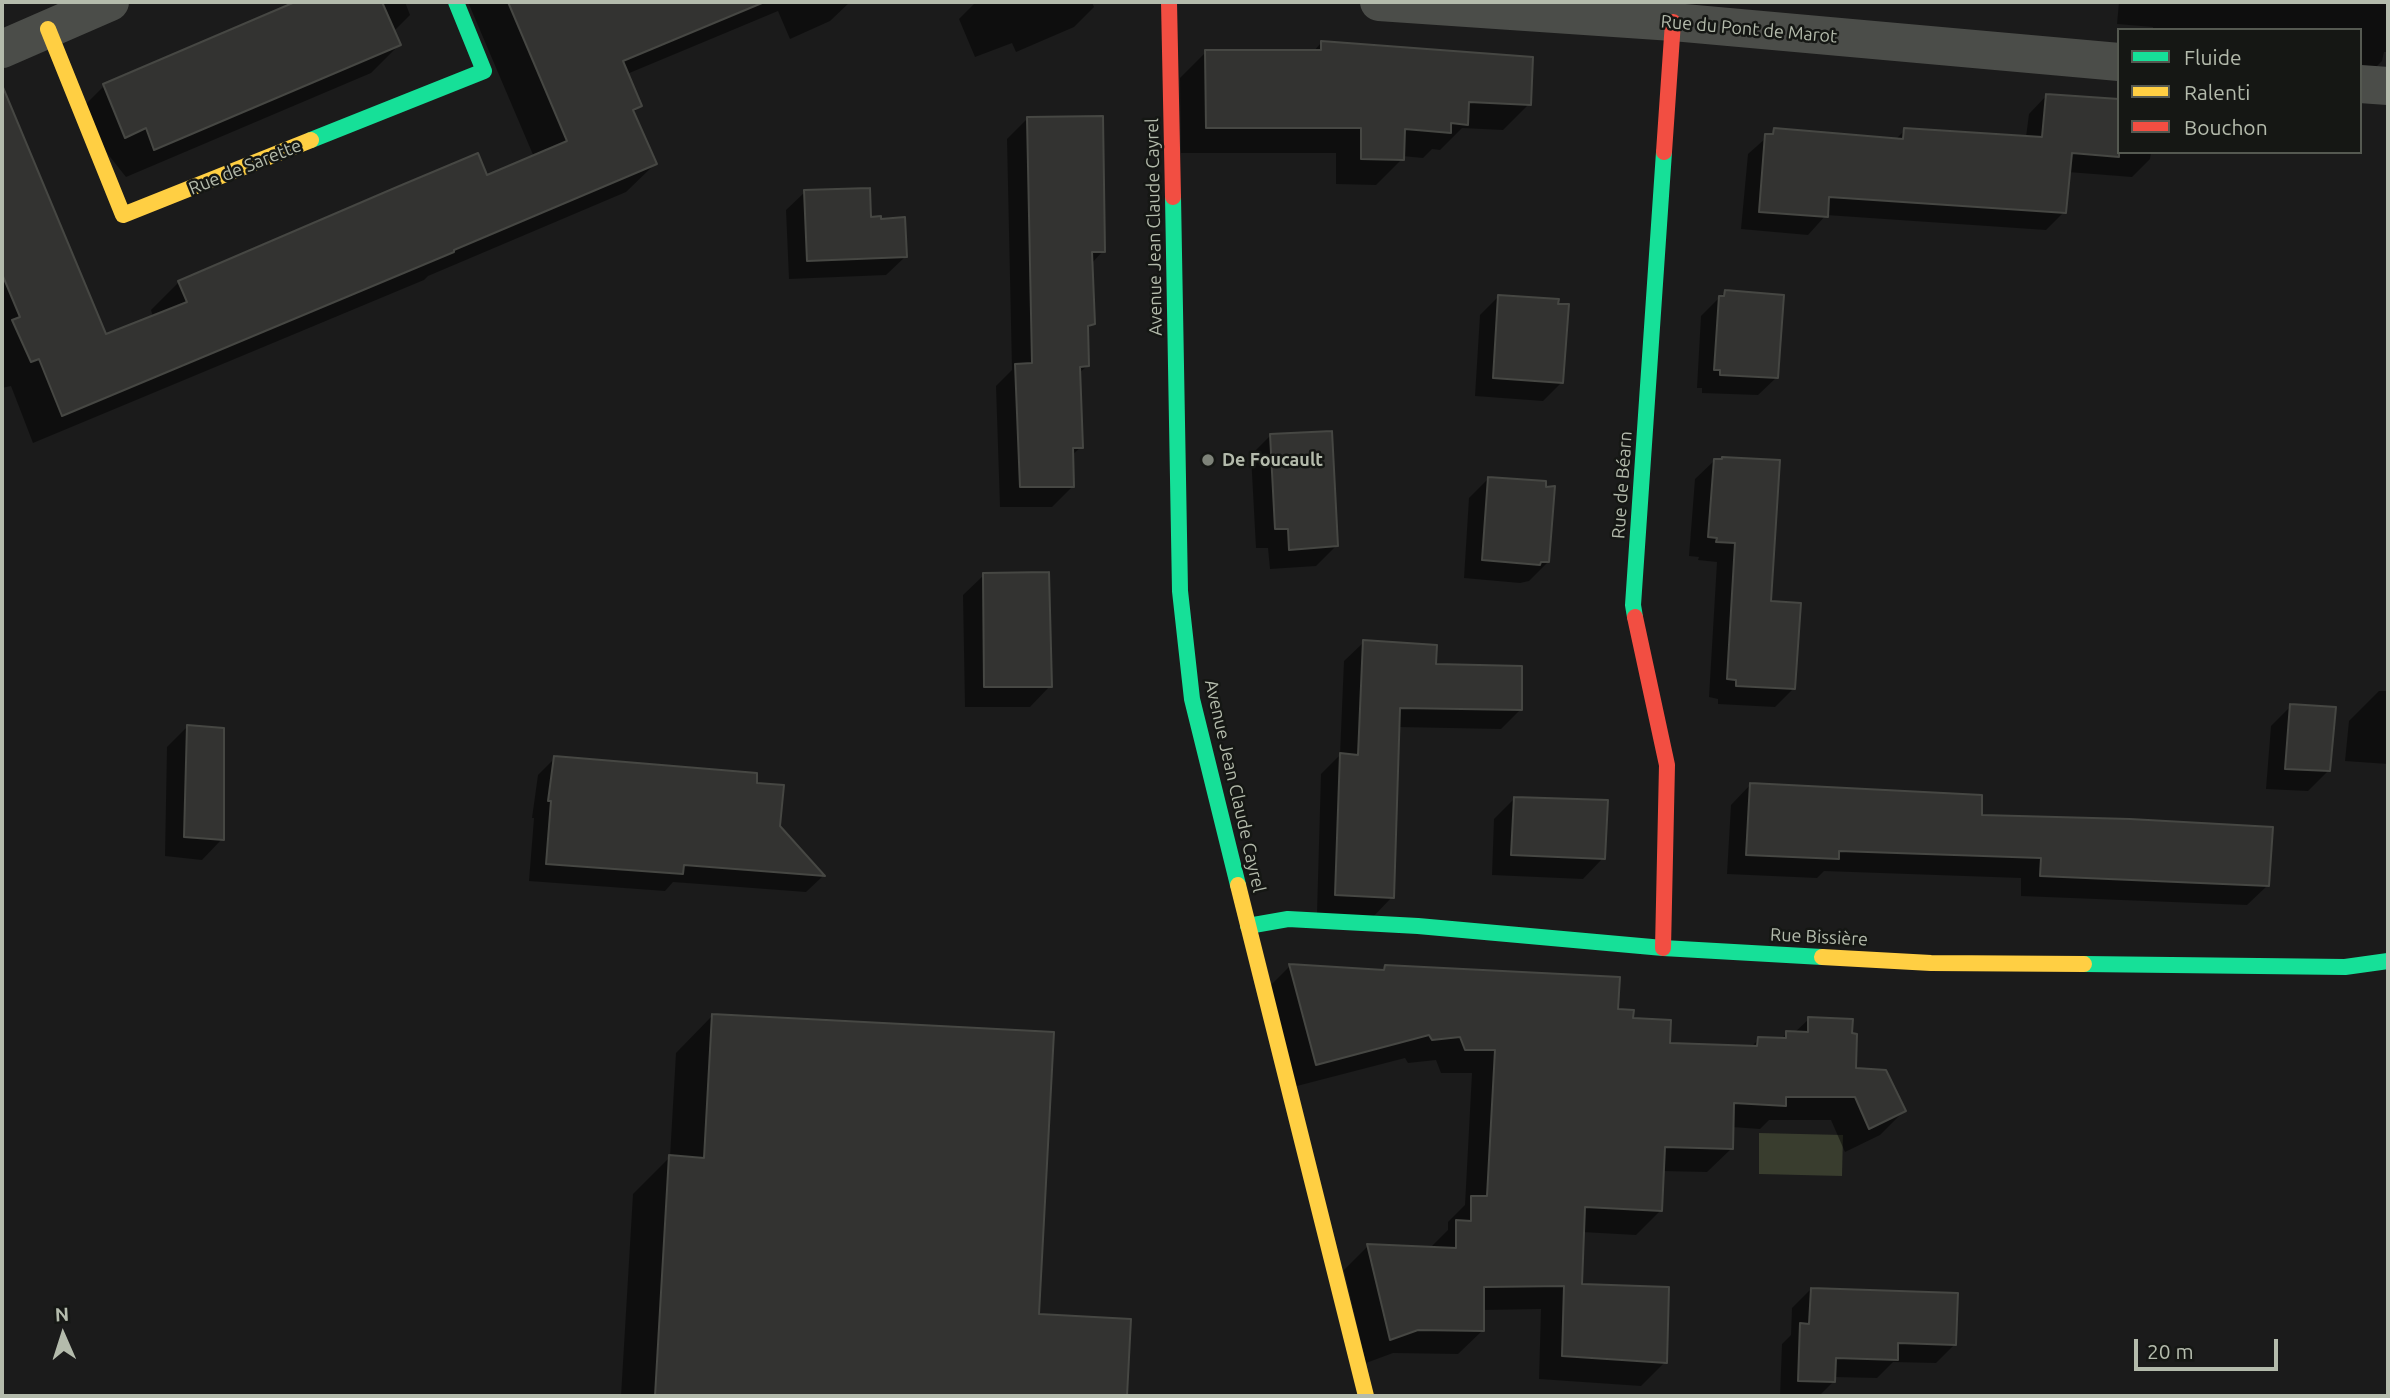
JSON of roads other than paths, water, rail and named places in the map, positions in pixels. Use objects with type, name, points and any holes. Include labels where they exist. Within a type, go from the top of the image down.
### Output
[{"type":"street","points":[[2,49],[110,2]]},
{"type":"street","name":"Rue de Sarette","points":[[48,29],[123,215],[484,71],[456,2]]},
{"type":"street","name":"Avenue Jean Claude Cayrel","points":[[1169,2],[1180,592],[1192,699],[1366,1396]]},
{"type":"street","name":"Rue du Pont de Marot","points":[[1379,2],[1673,22],[1735,15],[2117,62]]},
{"type":"street","name":"Rue de Béarn","points":[[1663,948],[1667,765],[1633,605],[1673,22]]},
{"type":"street","points":[[2362,84],[2388,86]]},
{"type":"street","name":"Rue Bissière","points":[[1248,926],[1288,919],[1418,926],[1663,948],[1931,963],[2345,968],[2388,961]]},
{"type":"place","name":"De Foucault","points":[[1208,460]]}]
